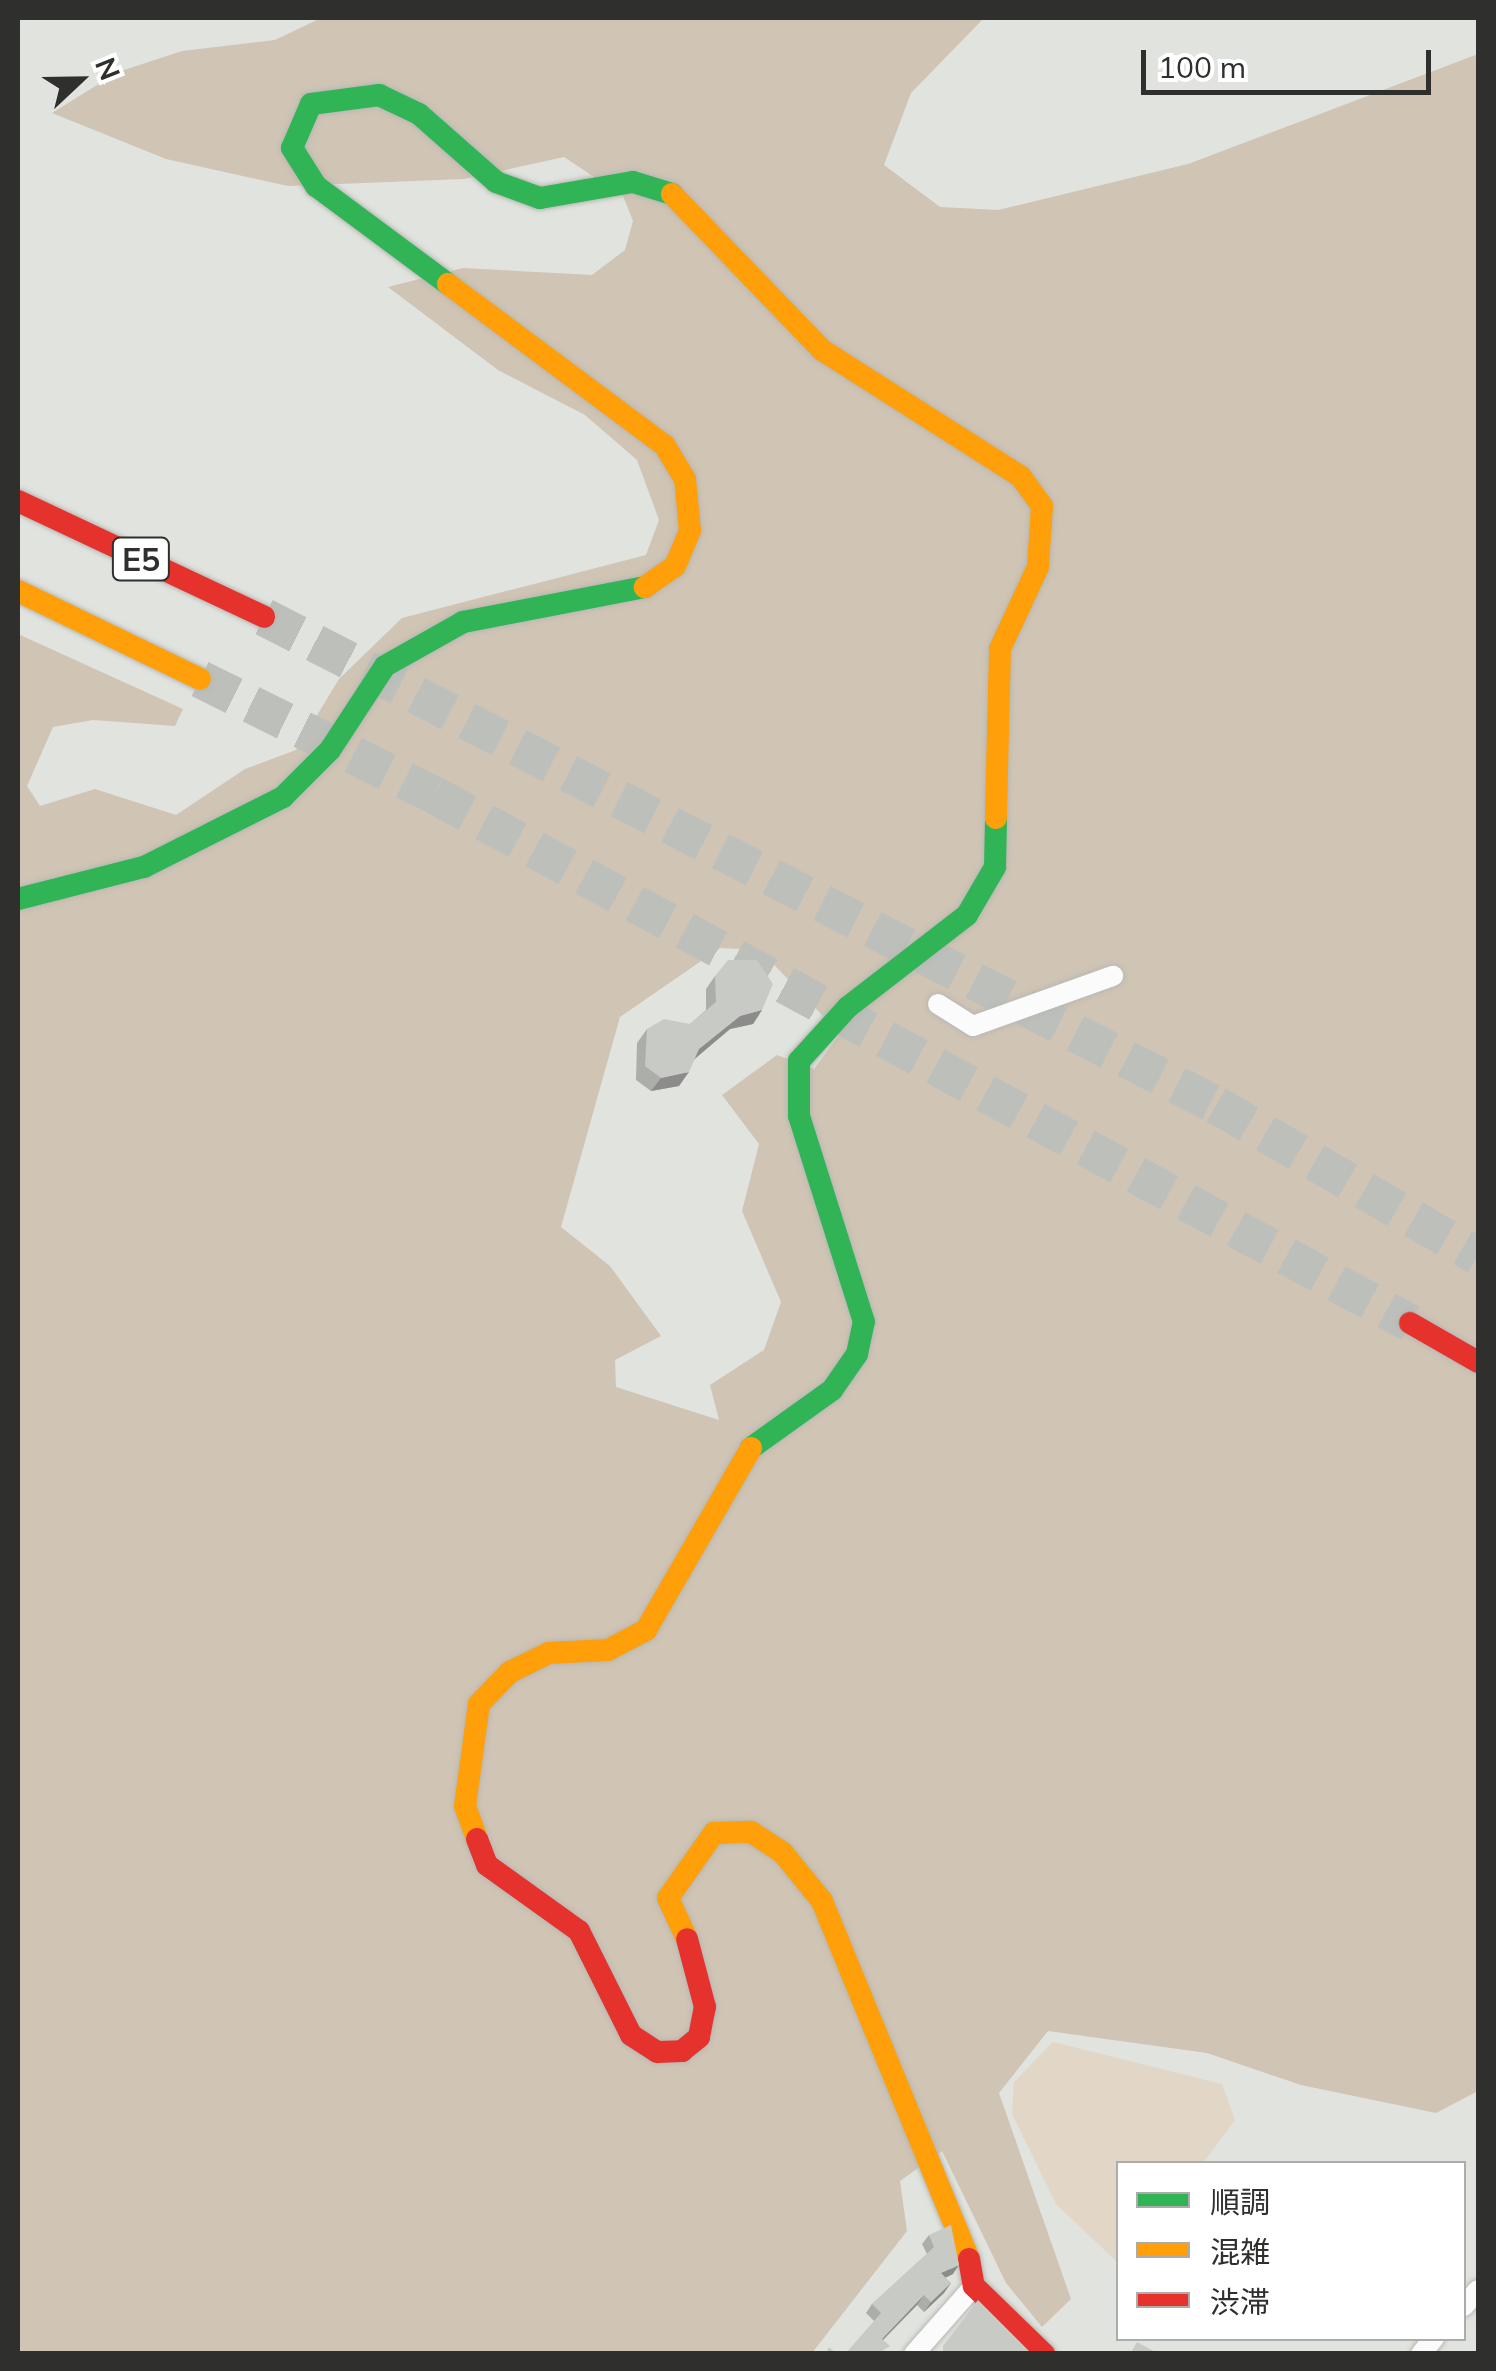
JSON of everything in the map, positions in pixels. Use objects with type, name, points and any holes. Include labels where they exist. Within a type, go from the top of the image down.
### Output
[{"type":"main road","points":[[18,900],[144,867],[282,797],[330,750],[385,666],[425,640],[463,622],[637,593],[675,566],[686,541],[693,512],[665,446],[308,176],[292,132],[311,104],[332,95],[379,95],[408,108],[496,182],[540,198],[633,182],[667,189],[822,350],[1021,477],[1042,506],[1038,567],[1000,649],[995,867],[967,914],[848,1007],[800,1061],[798,1116],[864,1322],[857,1354],[832,1390],[758,1435],[646,1630],[608,1650],[548,1652],[510,1672],[479,1704],[466,1778],[470,1831],[488,1865],[579,1932],[631,2035],[657,2052],[682,2051],[698,2037],[705,2007],[698,1963],[668,1898],[677,1878],[714,1834],[751,1832],[784,1853],[822,1901],[964,2233],[974,2286],[1044,2354]]},
{"type":"main road","name":"E5","points":[[18,501],[264,617]]},
{"type":"main road","name":"E5","points":[[18,591],[200,679]]},
{"type":"main road","points":[[1410,1323],[1478,1362]]},
{"type":"street","points":[[938,1004],[973,1026],[1113,976]]},
{"type":"street","points":[[914,2354],[974,2286]]},
{"type":"shaded area","points":[[321,18],[984,18],[911,93],[884,165],[940,207],[998,210],[1188,164],[1478,54],[1478,2091],[1436,2113],[1301,2085],[1207,2053],[1048,2031],[999,2093],[1071,2299],[1042,2327],[1006,2283],[942,2151],[900,2181],[907,2231],[812,2353],[18,2353],[18,634],[183,709],[175,726],[93,720],[53,727],[27,786],[40,806],[95,789],[176,815],[245,769],[296,750],[339,679],[402,618],[646,555],[659,520],[637,460],[585,415],[498,370],[388,287],[463,268],[592,275],[625,250],[633,221],[623,196],[564,157],[464,179],[288,186],[166,159],[52,113],[118,72],[182,51],[275,40]],"holes":[[[720,948],[760,950],[840,1034],[814,1069],[777,1055],[722,1095],[759,1144],[742,1211],[781,1302],[764,1350],[710,1385],[719,1420],[616,1387],[615,1360],[661,1336],[610,1266],[561,1227],[620,1017]]]},
{"type":"shaded area","points":[[1053,2042],[1222,2084],[1235,2120],[1204,2161],[1116,2161],[1116,2261],[1056,2204],[1012,2114],[1014,2082]]},
{"type":"building","points":[[728,960],[757,960],[773,984],[762,1010],[740,1016],[699,1049],[689,1072],[661,1078],[645,1066],[647,1029],[664,1019],[690,1024],[716,1002],[715,976]]},
{"type":"building","points":[[951,2225],[959,2265],[941,2273],[951,2283],[931,2302],[924,2295],[882,2339],[890,2346],[877,2354],[845,2354],[881,2313],[872,2304],[934,2247],[929,2235]]},
{"type":"building","points":[[978,2300],[1032,2354],[943,2354],[943,2346]]},
{"type":"building","points":[[1137,2342],[1159,2354],[1130,2354]]},
{"type":"tunnel","points":[[264,617],[1216,1105],[1478,1256]]},
{"type":"tunnel","points":[[200,679],[434,795],[1410,1323]]},
{"type":"traffic: fast","points":[[448,284],[316,186],[292,148],[311,104],[379,95],[419,114],[496,182],[540,198],[633,182],[672,194]]},
{"type":"traffic: fast","points":[[18,899],[144,867],[283,797],[330,750],[385,666],[463,622],[645,587]]},
{"type":"traffic: fast","points":[[751,1448],[832,1390],[857,1354],[864,1322],[799,1116],[799,1061],[848,1007],[967,915],[995,867],[996,818]]},
{"type":"traffic: slow","points":[[672,194],[822,350],[1021,477],[1042,506],[1038,567],[1000,649],[996,818]]},
{"type":"traffic: slow","points":[[448,284],[665,446],[685,479],[690,531],[675,566],[645,587]]},
{"type":"traffic: slow","points":[[18,591],[200,679]]},
{"type":"traffic: slow","points":[[477,1839],[465,1806],[479,1704],[510,1672],[549,1653],[608,1650],[646,1630],[751,1448]]},
{"type":"traffic: slow","points":[[687,1939],[668,1898],[714,1833],[751,1832],[783,1853],[822,1901],[969,2259]]},
{"type":"traffic: jam","points":[[18,501],[264,617]]},
{"type":"traffic: jam","points":[[1410,1323],[1478,1362]]},
{"type":"traffic: jam","points":[[477,1839],[487,1865],[579,1931],[631,2035],[657,2052],[682,2051],[699,2037],[705,2007],[687,1939]]},
{"type":"traffic: jam","points":[[969,2259],[974,2286],[1044,2354]]}]
